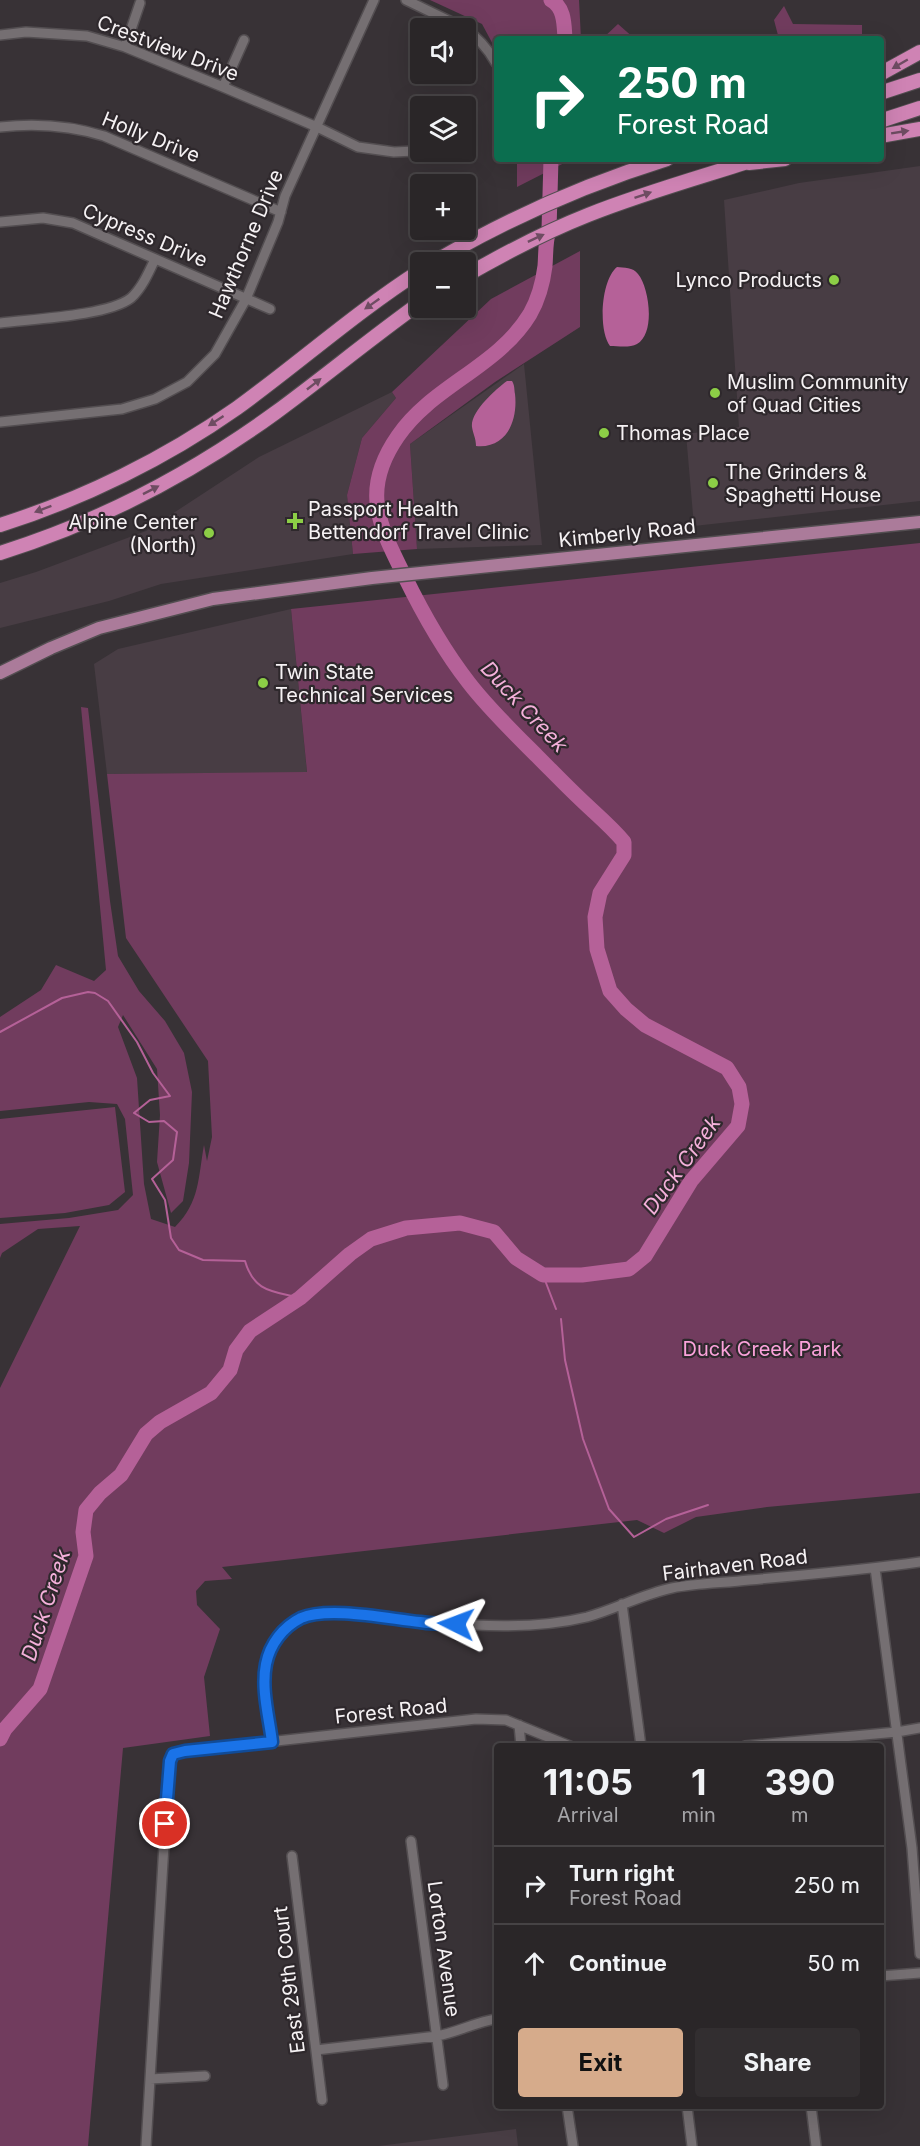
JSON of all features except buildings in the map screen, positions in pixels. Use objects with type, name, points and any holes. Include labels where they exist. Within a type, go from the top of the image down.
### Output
[{"type":"highway","points":[[884,73],[920,52]]},
{"type":"highway","points":[[884,92],[920,80]]},
{"type":"highway","points":[[884,120],[920,108]]},
{"type":"highway","points":[[884,135],[920,129]]},
{"type":"highway","points":[[451,252],[486,232],[590,184],[658,162]]},
{"type":"highway","points":[[476,270],[534,239],[588,215],[642,195],[748,162]]},
{"type":"highway","points":[[744,163],[754,162]]},
{"type":"highway","points":[[0,525],[98,486],[180,444],[236,409],[363,310],[410,278]]},
{"type":"highway","points":[[0,553],[82,523],[155,488],[196,465],[274,414],[410,311]]},
{"type":"main road","name":"Kimberly Road","points":[[0,673],[99,628],[213,599],[372,578],[920,522]]},
{"type":"street","name":"Hawthorne Drive","points":[[0,422],[122,409],[155,399],[187,382],[215,354],[246,299],[281,212],[285,196],[374,0]]},
{"type":"street","points":[[406,0],[443,18]]},
{"type":"street","points":[[125,47],[140,3]]},
{"type":"street","name":"Crestview Drive","points":[[0,35],[26,32],[87,36],[125,47],[224,87],[358,147],[394,152],[410,151]]},
{"type":"street","points":[[476,37],[494,60]]},
{"type":"street","points":[[224,87],[244,40]]},
{"type":"street","name":"Holly Drive","points":[[0,127],[37,124],[86,130],[158,158],[281,212]]},
{"type":"street","name":"Cypress Drive","points":[[0,222],[43,218],[73,223],[270,309]]},
{"type":"street","points":[[0,323],[116,307],[132,297],[155,259]]},
{"type":"street","name":"Fairhaven Road","points":[[272,1742],[265,1695],[266,1665],[270,1650],[283,1629],[302,1618],[328,1614],[360,1614],[421,1623],[531,1626],[588,1616],[674,1587],[920,1562]]},
{"type":"street","points":[[875,1568],[897,1732],[916,1847],[920,1954]]},
{"type":"street","points":[[622,1604],[641,1743]]},
{"type":"street","name":"Forest Road","points":[[150,2079],[170,1761],[173,1754],[476,1719],[506,1720],[563,1743]]},
{"type":"street","points":[[519,1725],[521,1743]]},
{"type":"street","points":[[787,1743],[920,1728]]},
{"type":"street","name":"Lorton Avenue","points":[[411,1841],[437,2036],[479,2021],[494,2019]]},
{"type":"street","name":"East 29th Court","points":[[292,1856],[322,2100]]},
{"type":"street","points":[[884,1976],[920,1972]]},
{"type":"street","points":[[316,2050],[437,2036],[443,2085]]},
{"type":"street","points":[[146,2146],[150,2079],[205,2076]]},
{"type":"street","points":[[567,2109],[573,2146]]},
{"type":"street","points":[[687,2109],[692,2146]]},
{"type":"street","points":[[811,2109],[816,2146]]},
{"type":"shaded area","points":[[920,166],[920,501],[694,526],[686,434],[739,427],[724,200],[799,183]]},
{"type":"shaded area","points":[[617,267],[634,270],[642,280],[649,310],[647,330],[643,338],[637,344],[624,347],[610,346],[604,329],[603,305],[607,283]]},
{"type":"shaded area","points":[[524,364],[542,545],[417,549],[410,444]]},
{"type":"shaded area","points":[[507,381],[512,381],[514,384],[515,414],[512,423],[503,438],[496,443],[476,446],[472,421],[479,408]]},
{"type":"shaded area","points":[[392,392],[396,398],[362,438],[347,495],[353,554],[161,584],[109,601],[0,628],[0,583],[146,531],[259,457]]},
{"type":"shaded area","points":[[291,609],[307,773],[107,774],[94,664],[118,649]]},
{"type":"shaded area","points":[[516,2129],[518,2146],[378,2146]]},
{"type":"green space","points":[[430,0],[579,0],[581,36],[494,36],[494,46],[482,24],[476,21],[476,18],[469,18]]},
{"type":"green space","points":[[784,6],[793,24],[862,25],[862,36],[778,36],[774,20]]},
{"type":"green space","points":[[618,24],[632,36],[605,36]]},
{"type":"green space","points":[[517,162],[566,162],[517,187]]},
{"type":"green space","points":[[580,251],[580,327],[495,382],[410,444],[417,549],[353,554],[347,495],[362,438],[396,398],[392,392],[471,318],[476,318],[476,313],[491,299]]},
{"type":"green space","name":"Duck Creek Park","points":[[920,543],[920,1493],[767,1507],[696,1517],[664,1533],[637,1520],[222,1567],[232,1579],[205,1581],[196,1591],[197,1605],[220,1629],[204,1677],[210,1736],[123,1748],[88,2146],[0,2146],[0,1388],[80,1226],[38,1229],[2,1253],[0,1258],[0,1224],[69,1218],[118,1210],[133,1195],[125,1119],[117,1104],[89,1102],[0,1111],[0,1017],[41,990],[56,965],[94,981],[106,970],[81,707],[88,708],[118,956],[139,991],[165,1021],[184,1053],[192,1092],[189,1163],[183,1201],[171,1213],[157,1162],[160,1115],[157,1069],[123,1015],[118,1027],[137,1078],[144,1184],[151,1219],[175,1227],[194,1199],[204,1145],[207,1161],[212,1137],[208,1061],[126,938],[107,774],[307,772],[291,609]]},
{"type":"green space","points":[[115,1107],[125,1192],[109,1205],[65,1213],[0,1218],[0,1119]]},
{"type":"waterway","name":"Duck Creek","points":[[551,0],[556,3],[561,12],[565,36]]},
{"type":"waterway","name":"Duck Creek","points":[[0,1739],[5,1729],[40,1689],[86,1556],[83,1532],[86,1510],[100,1493],[121,1475],[146,1434],[160,1422],[211,1393],[230,1370],[236,1350],[250,1331],[300,1298],[350,1254],[371,1239],[406,1228],[460,1223],[494,1232],[516,1258],[543,1275],[582,1275],[629,1269],[645,1256],[691,1181],[738,1126],[742,1104],[739,1087],[727,1068],[645,1025],[610,991],[597,949],[595,917],[600,893],[624,855],[624,842],[502,721],[460,671],[434,631],[411,589],[387,539],[377,506],[380,473],[398,436],[428,403],[501,348],[517,332],[533,309],[540,291],[545,266],[549,230],[551,162]]},
{"type":"waterway","points":[[0,1032],[62,998],[88,992],[95,993],[108,1001],[137,1042],[153,1073],[170,1096],[150,1100],[134,1113],[149,1122],[164,1121],[177,1132],[173,1160],[152,1179],[165,1200],[171,1238],[179,1250],[203,1260],[245,1261],[253,1279],[259,1284],[273,1291],[300,1298]]},
{"type":"waterway","points":[[543,1275],[556,1309]]},
{"type":"waterway","points":[[561,1319],[565,1360],[583,1439],[609,1509],[634,1537],[666,1519],[708,1505]]},
{"type":"place","name":"Lynco Products","points":[[834,280]]},
{"type":"place","name":"Muslim Community of Quad Cities","points":[[715,393]]},
{"type":"place","name":"Thomas Place","points":[[604,433]]},
{"type":"place","name":"The Grinders & Spaghetti House","points":[[713,483]]},
{"type":"place","name":"Passport Health Bettendorf Travel Clinic","points":[[295,521]]},
{"type":"place","name":"Alpine Center (North)","points":[[209,533]]},
{"type":"place","name":"Twin State Technical Services","points":[[263,683]]},
{"type":"route","points":[[165,1824],[170,1761],[173,1754],[272,1742],[265,1695],[266,1665],[270,1650],[283,1629],[302,1618],[328,1614],[360,1614],[421,1623],[456,1624]]}]
